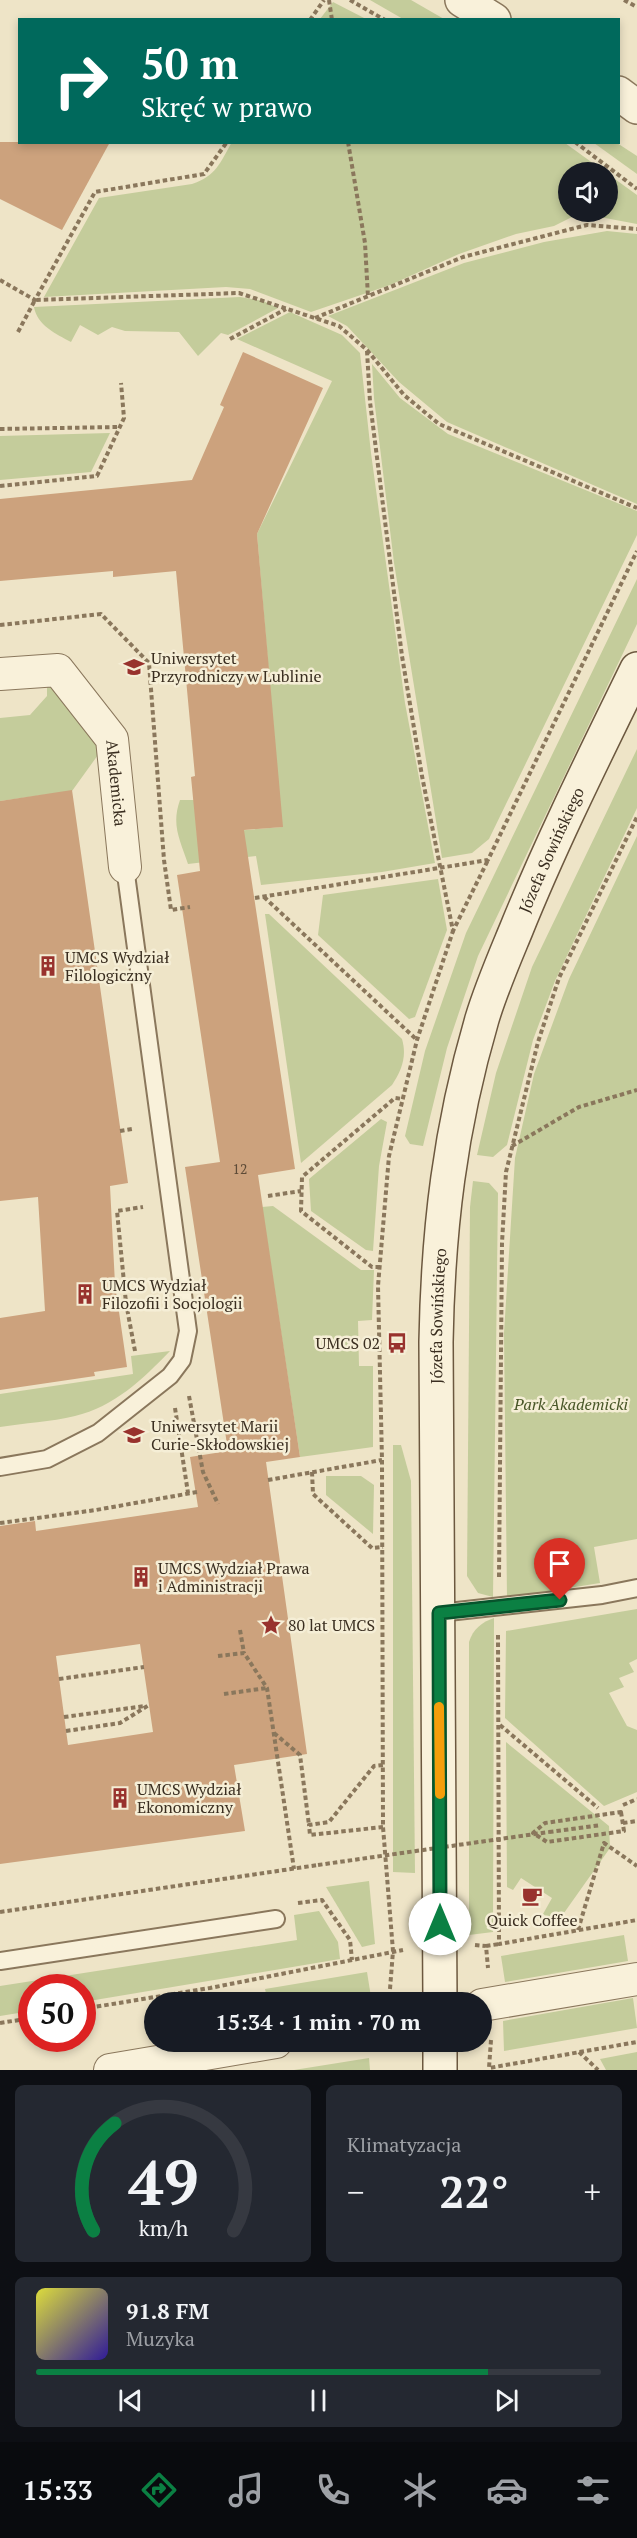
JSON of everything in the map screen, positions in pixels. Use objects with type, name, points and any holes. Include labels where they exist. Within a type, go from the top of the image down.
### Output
[{"type":"main road","points":[[462,0],[491,18]]},
{"type":"main road","name":"Józefa Sowińskiego","points":[[440,1992],[437,1265],[443,1200],[460,1098],[482,1016],[534,885],[637,669]]},
{"type":"main road","points":[[440,2052],[440,2070]]},
{"type":"street","name":"Akademicka","points":[[0,674],[58,670],[112,739],[125,867]]},
{"type":"street","points":[[492,2003],[637,1979]]},
{"type":"street","points":[[128,2068],[219,2052]]},
{"type":"lane","points":[[0,1467],[47,1459],[98,1433],[170,1376],[182,1360],[188,1331],[125,867]]},
{"type":"lane","points":[[439,1613],[602,1595],[637,1588]]},
{"type":"lane","points":[[0,1961],[276,1919]]},
{"type":"path","points":[[311,18],[324,0]]},
{"type":"path","points":[[329,0],[332,18]]},
{"type":"path","points":[[350,0],[382,18]]},
{"type":"path","points":[[624,0],[637,7]]},
{"type":"path","points":[[18,332],[95,192],[204,174],[226,144]]},
{"type":"path","points":[[348,144],[365,243],[368,297]]},
{"type":"path","points":[[578,144],[637,189]]},
{"type":"path","points":[[314,318],[463,257],[587,225],[637,229]]},
{"type":"path","points":[[0,280],[35,300],[239,292],[339,326],[367,350],[404,395],[439,424],[637,508]]},
{"type":"path","points":[[230,339],[286,309]]},
{"type":"path","points":[[367,350],[370,402],[402,656],[422,776],[453,932]]},
{"type":"path","points":[[0,486],[97,476],[124,418],[121,382]]},
{"type":"path","points":[[0,429],[120,427]]},
{"type":"path","points":[[390,1989],[393,1951],[383,1827],[382,1460],[378,1286],[389,1156],[417,1040],[453,932],[637,551]]},
{"type":"path","points":[[499,1944],[498,1608],[502,1243],[506,1172],[538,1042],[559,978],[637,817]]},
{"type":"path","points":[[164,860],[171,910],[190,907]]},
{"type":"path","points":[[255,898],[488,860]]},
{"type":"path","points":[[263,896],[417,1040]]},
{"type":"path","points":[[512,1146],[579,1107],[637,1090]]},
{"type":"path","points":[[380,1267],[372,1267],[302,1211],[302,1177],[394,1098],[403,1099]]},
{"type":"path","points":[[268,1196],[301,1191]]},
{"type":"path","points":[[170,1376],[188,1493]]},
{"type":"path","points":[[187,1385],[203,1472],[218,1504]]},
{"type":"path","points":[[268,1480],[382,1460]]},
{"type":"path","points":[[312,1472],[313,1494],[372,1548],[382,1547]]},
{"type":"path","points":[[0,1523],[96,1510],[197,1492]]},
{"type":"path","points":[[240,1630],[244,1653],[267,1688],[294,1869]]},
{"type":"path","points":[[218,1656],[244,1653]]},
{"type":"path","points":[[59,1679],[144,1667]]},
{"type":"path","points":[[224,1694],[267,1688]]},
{"type":"path","points":[[64,1717],[149,1705],[120,1723],[66,1731]]},
{"type":"path","points":[[499,1724],[598,1808]]},
{"type":"path","points":[[273,1732],[300,1755],[310,1835],[383,1827]]},
{"type":"path","points":[[309,1825],[329,1822],[374,1766],[383,1765]]},
{"type":"path","points":[[623,1804],[637,1799]]},
{"type":"path","points":[[621,1812],[624,1831],[547,1842],[533,1833],[545,1823],[621,1812]]},
{"type":"path","points":[[623,1823],[637,1821]]},
{"type":"path","points":[[0,1912],[533,1833],[601,1825]]},
{"type":"path","points":[[578,1931],[604,1843],[637,1866]]},
{"type":"path","points":[[276,1919],[281,1905],[322,1900],[350,1940],[352,1960]]},
{"type":"path","points":[[468,1945],[486,1946],[637,1920]]},
{"type":"path","points":[[486,1946],[487,1992]]},
{"type":"path","points":[[96,2007],[210,1988],[393,1951]]},
{"type":"path","points":[[0,2023],[18,2020]]},
{"type":"path","points":[[488,2052],[489,2069],[637,2042]]},
{"type":"path","points":[[579,2051],[598,2070]]},
{"type":"green space","points":[[370,0],[411,0],[442,18],[401,18]]},
{"type":"green space","points":[[333,2],[364,18],[321,18]]},
{"type":"green space","points":[[231,144],[566,144],[591,162],[558,162],[558,222],[562,222],[554,226],[516,234],[459,254],[390,285],[311,312],[250,289],[226,287],[44,297],[99,198],[192,184],[212,173]]},
{"type":"green space","points":[[595,144],[619,144],[637,156],[637,174]]},
{"type":"green space","points":[[618,181],[637,195],[637,224],[618,220]]},
{"type":"green space","points":[[607,231],[637,234],[637,504],[447,422],[399,382],[347,326],[328,316],[464,263],[544,242]]},
{"type":"green space","points":[[240,297],[263,301],[278,308],[228,335],[221,333],[198,356],[179,332],[125,331],[112,327],[98,335],[80,325],[71,342],[43,324],[34,307]]},
{"type":"green space","points":[[290,312],[342,335],[360,353],[371,453],[405,703],[435,863],[382,872],[261,885],[256,856],[188,864],[176,825],[176,817],[180,800],[194,800],[197,834],[282,827],[257,534],[332,381],[237,339]]},
{"type":"green space","points":[[372,364],[400,398],[448,434],[637,511],[637,535],[489,839],[472,853],[442,858],[394,563]]},
{"type":"green space","points":[[110,433],[91,472],[0,480],[0,436]]},
{"type":"green space","points":[[637,579],[637,624],[478,956],[447,1048],[423,1146],[410,1144],[405,1136],[425,1051],[466,933]]},
{"type":"green space","points":[[57,684],[103,748],[72,791],[0,801],[0,718],[30,715],[47,696],[47,685]]},
{"type":"green space","points":[[637,749],[637,808],[555,981],[533,1040],[507,1145],[493,1157],[477,1155],[496,1073],[532,967]]},
{"type":"green space","name":"Park Akademicki","points":[[637,836],[637,1539],[594,1547],[600,1583],[507,1598],[504,1333],[515,1158],[534,1074],[569,979]]},
{"type":"green space","points":[[438,879],[447,930],[415,1017],[409,1019],[318,935],[323,895]]},
{"type":"green space","points":[[265,914],[269,914],[402,1039],[404,1051],[403,1063],[392,1085],[301,1163]]},
{"type":"green space","points":[[381,1119],[387,1122],[379,1166],[373,1251],[366,1250],[311,1211],[309,1179]]},
{"type":"green space","points":[[473,1181],[489,1183],[498,1193],[493,1597],[478,1593],[467,1576],[470,1207]]},
{"type":"green space","points":[[273,1206],[361,1270],[374,1270],[372,1320],[358,1321],[359,1366],[373,1366],[373,1447],[300,1457],[262,1207]]},
{"type":"green space","points":[[170,1351],[127,1391],[103,1406],[66,1418],[0,1427],[0,1394],[133,1374],[131,1356]]},
{"type":"green space","points":[[393,1445],[401,1445],[411,1481],[415,1873],[393,1872]]},
{"type":"green space","points":[[326,1476],[361,1476],[374,1485],[373,1534],[326,1495]]},
{"type":"green space","points":[[637,1609],[637,1659],[629,1663],[634,1672],[619,1678],[624,1687],[609,1693],[627,1726],[637,1730],[637,1792],[604,1806],[505,1718],[506,1631]]},
{"type":"green space","points":[[494,1618],[493,1932],[469,1935],[469,1642],[479,1627]]},
{"type":"green space","points":[[506,1742],[609,1826],[610,1848],[559,1920],[554,1921],[543,1914],[552,1898],[521,1878],[513,1890],[507,1887]]},
{"type":"green space","points":[[369,1881],[375,1944],[362,1947],[326,1887]]},
{"type":"green space","points":[[319,1911],[338,1942],[340,1959],[96,2000],[96,1974],[77,1974],[297,1940],[294,1915]]},
{"type":"green space","points":[[624,1935],[628,1961],[505,1982],[501,1956]]},
{"type":"green space","points":[[367,1972],[370,1992],[266,1992],[265,1989]]},
{"type":"green space","points":[[18,1983],[18,2013],[0,2016],[0,1986]]},
{"type":"green space","points":[[633,1998],[637,2028],[504,2051],[503,2021]]},
{"type":"green space","points":[[637,2052],[637,2070],[606,2070],[600,2059]]},
{"type":"green space","points":[[369,2058],[370,2070],[294,2070]]},
{"type":"building","points":[[0,142],[109,144],[62,230],[0,199]]},
{"type":"building","points":[[243,352],[323,388],[257,534],[283,827],[244,830],[295,1169],[258,1175],[300,1457],[266,1462],[307,1754],[234,1765],[245,1831],[0,1864],[0,1526],[35,1521],[36,1531],[198,1507],[190,1457],[228,1451],[185,1167],[220,1162],[177,875],[200,871],[191,777],[195,776],[176,571],[113,577],[113,571],[0,581],[0,499],[192,480],[224,407],[220,405]],"holes":[[[140,1644],[153,1732],[68,1745],[56,1656]]]},
{"type":"building","name":"UMCS Wydział Filologiczny","points":[[72,790],[128,1183],[110,1186],[115,1284],[127,1367],[94,1372],[95,1376],[0,1390],[0,1318],[45,1311],[38,1197],[0,1201],[0,801]]},
{"type":"slow traffic","points":[[439,1707],[440,1794]]},
{"type":"place","name":"Uniwersytet Przyrodniczy w Lublinie","points":[[134,667]]},
{"type":"place","name":"UMCS Wydział Filologiczny","points":[[48,966]]},
{"type":"place","name":"UMCS Wydział Filozofii i Socjologii","points":[[85,1294]]},
{"type":"place","name":"UMCS 02","points":[[397,1343]]},
{"type":"place","name":"Uniwersytet Marii Curie-Skłodowskiej","points":[[134,1435]]},
{"type":"place","name":"UMCS Wydział Prawa i Administracji","points":[[141,1577]]},
{"type":"place","name":"80 lat UMCS","points":[[271,1625]]},
{"type":"place","name":"UMCS Wydział Ekonomiczny","points":[[120,1798]]},
{"type":"place","name":"Quick Coffee","points":[[532,1896]]},
{"type":"route","points":[[440,1924],[439,1613],[560,1600]]}]
